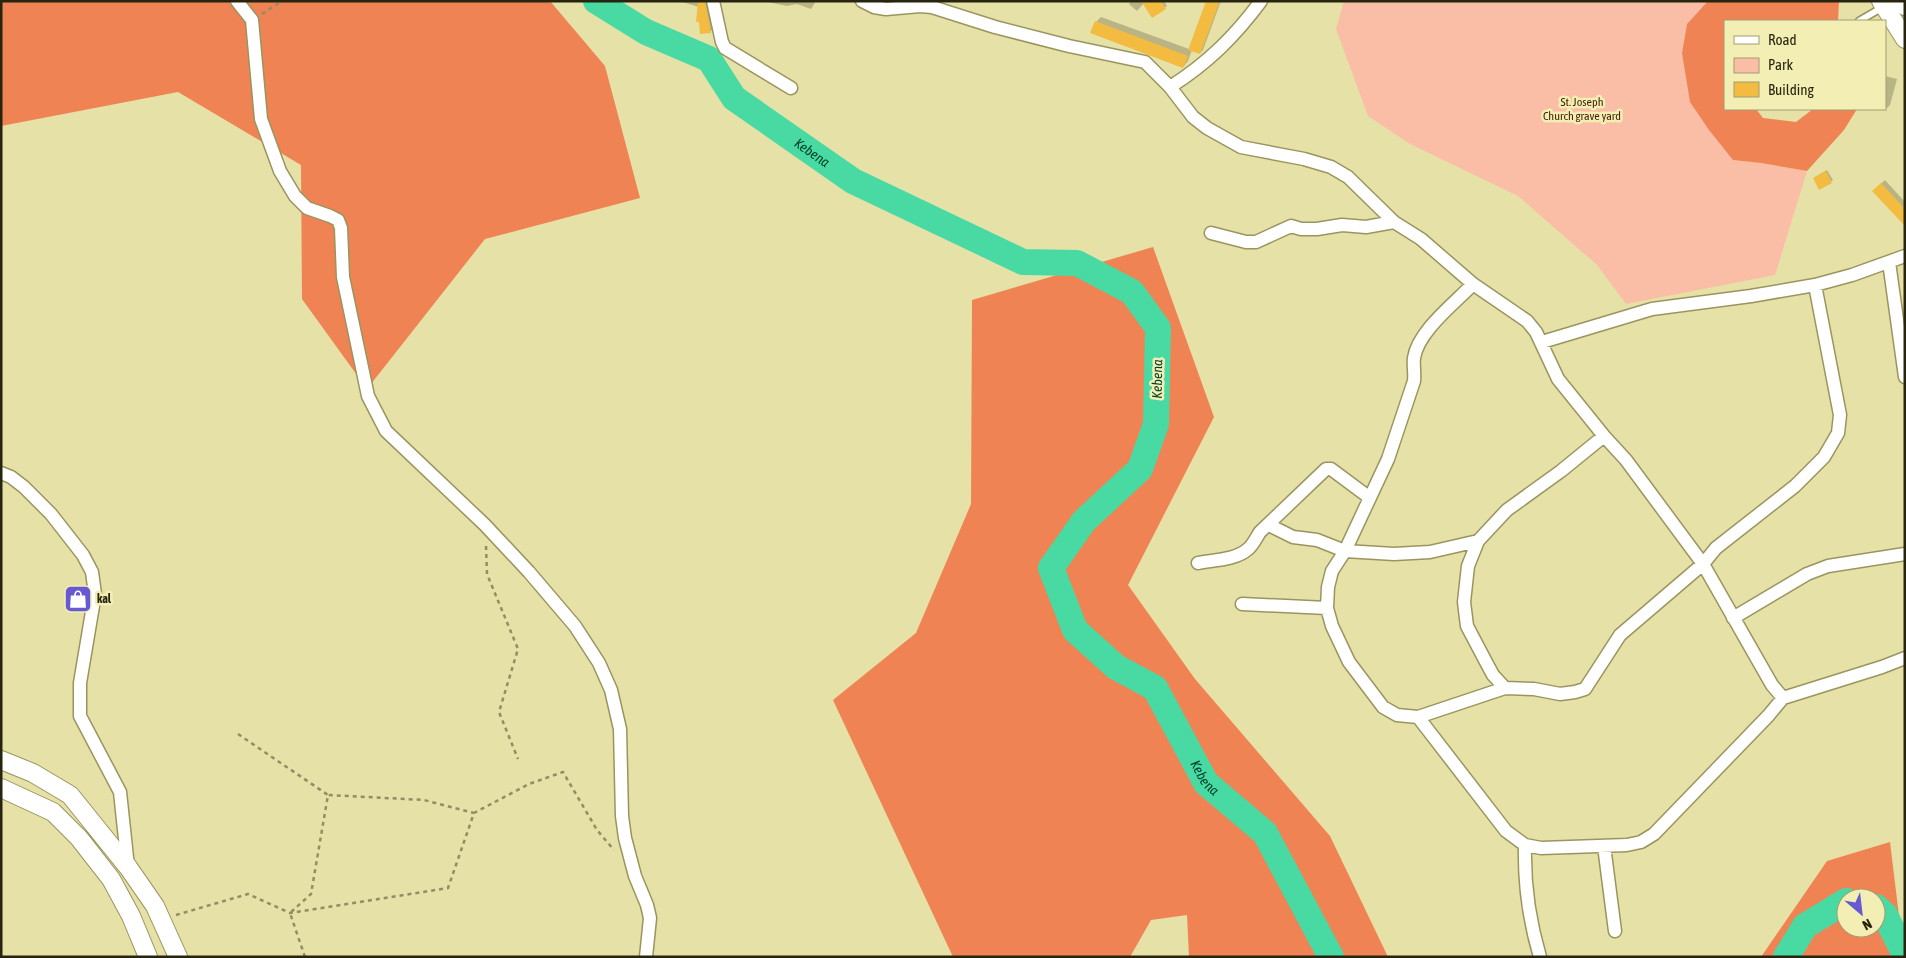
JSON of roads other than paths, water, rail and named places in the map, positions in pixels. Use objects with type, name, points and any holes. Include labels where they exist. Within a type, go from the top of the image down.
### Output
[{"type":"main road","points":[[1893,3],[1905,39]]},
{"type":"main road","points":[[1,760],[33,773],[70,795],[128,867],[156,906],[178,957]]},
{"type":"main road","points":[[1,788],[53,812],[80,838],[111,879],[131,916],[148,957]]},
{"type":"street","points":[[237,1],[252,20],[261,119],[280,171],[295,196],[306,208],[338,220],[341,228],[343,277],[368,396],[386,431],[484,525],[575,626],[598,663],[611,690],[620,729],[624,838],[635,876],[648,905],[650,918],[646,957]]},
{"type":"street","points":[[712,1],[725,48],[791,88]]},
{"type":"street","points":[[862,1],[874,7],[886,9],[932,7],[994,27],[1069,46],[1145,62],[1170,87],[1193,117],[1207,128],[1241,147],[1304,159],[1331,167],[1348,177],[1394,222],[1421,239],[1473,284],[1527,321],[1542,342],[1558,378],[1604,436],[1626,460],[1703,564],[1772,685],[1782,698]]},
{"type":"street","points":[[1170,87],[1200,66],[1230,41],[1261,1]]},
{"type":"street","points":[[1211,233],[1246,242],[1256,242],[1291,226],[1317,229],[1342,225],[1366,227],[1394,222]]},
{"type":"street","points":[[1542,342],[1652,309],[1751,296],[1815,285],[1852,275],[1905,256]]},
{"type":"street","points":[[1889,262],[1905,377]]},
{"type":"street","points":[[1473,284],[1434,323],[1419,344],[1414,358],[1414,381],[1388,459],[1345,551],[1332,571],[1328,587],[1328,608],[1337,638],[1350,662],[1374,697],[1383,707],[1397,715],[1418,717],[1505,688],[1534,689],[1560,694],[1585,689],[1620,635],[1703,564],[1716,548],[1795,486],[1824,457],[1838,433],[1840,415],[1815,285]]},
{"type":"street","points":[[1505,688],[1493,674],[1468,626],[1464,602],[1468,566],[1478,541],[1507,510],[1561,471],[1604,436]]},
{"type":"street","points":[[1198,563],[1245,552],[1253,544],[1260,532],[1326,469],[1331,469],[1370,498]]},
{"type":"street","points":[[1,473],[24,487],[51,514],[84,555],[92,572],[95,594],[80,683],[80,716],[120,792],[128,867]]},
{"type":"street","points":[[1269,525],[1293,537],[1318,540],[1345,551],[1394,554],[1430,552],[1478,541]]},
{"type":"street","points":[[1733,618],[1807,574],[1828,566],[1905,554]]},
{"type":"street","points":[[1242,604],[1328,608]]},
{"type":"street","points":[[1418,717],[1506,831],[1525,845],[1541,848],[1604,846],[1641,842],[1654,834],[1768,716],[1782,698],[1905,658]]},
{"type":"street","points":[[1525,845],[1524,872],[1528,903],[1540,957]]},
{"type":"street","points":[[1604,846],[1615,931]]},
{"type":"lane","points":[[1861,20],[1893,3]]},
{"type":"waterway","name":"Kebena","points":[[596,1],[646,32],[709,59],[734,98],[853,181],[1023,262],[1077,263],[1132,292],[1158,328],[1156,424],[1140,469],[1084,521],[1051,568],[1075,630],[1116,667],[1155,688],[1206,783],[1265,833],[1331,957]]},
{"type":"waterway","name":"Kebena","points":[[1786,957],[1805,926],[1836,907]]},
{"type":"waterway","name":"Kebena","points":[[1886,917],[1905,955]]},
{"type":"place","name":"kal","points":[[78,599]]},
{"type":"park label","name":"St. Joseph Church grave yard","points":[[1582,109]]}]
